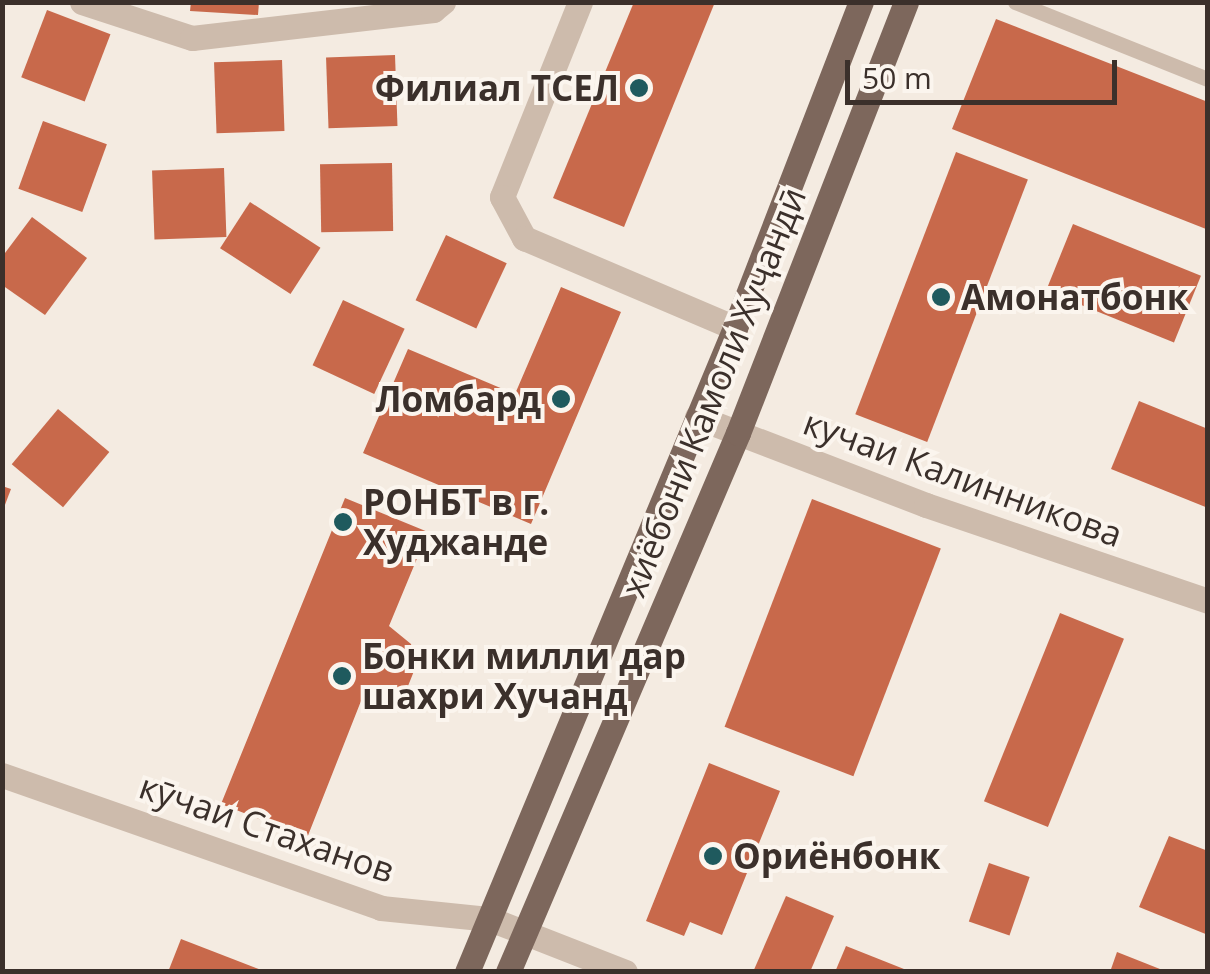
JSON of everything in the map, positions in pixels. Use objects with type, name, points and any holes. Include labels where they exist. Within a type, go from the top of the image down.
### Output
[{"type":"main road","name":"хиёбони Камоли Хуҷандӣ","points":[[467,972],[735,328],[861,2]]},
{"type":"main road","name":"хиёбони Камоли Хуҷандӣ","points":[[508,972],[738,433],[906,2]]},
{"type":"street","points":[[82,2],[192,38],[434,10],[443,2]]},
{"type":"street","points":[[580,2],[502,197],[524,238],[735,328]]},
{"type":"street","name":"кучаи Калинникова","points":[[696,417],[926,505],[1208,601]]},
{"type":"street","name":"кӯчаи Стаханов","points":[[2,774],[381,908],[490,918],[625,972]]},
{"type":"lane","points":[[1015,2],[1208,78]]},
{"type":"building","points":[[191,2],[259,2],[258,15],[190,11]]},
{"type":"building","name":"Филиал ТСЕЛ","points":[[634,2],[715,2],[624,227],[553,198]]},
{"type":"building","points":[[47,10],[110,34],[85,102],[21,77]]},
{"type":"building","points":[[996,19],[1208,102],[1206,229],[952,129]]},
{"type":"building","points":[[395,55],[397,126],[329,128],[326,57]]},
{"type":"building","points":[[282,60],[284,131],[217,133],[214,62]]},
{"type":"building","points":[[43,121],[107,144],[82,212],[18,189]]},
{"type":"building","name":"Амонатбонк","points":[[956,152],[1028,180],[927,442],[855,414]]},
{"type":"building","points":[[392,163],[393,231],[321,232],[320,164]]},
{"type":"building","points":[[224,168],[226,237],[154,239],[152,171]]},
{"type":"building","points":[[250,202],[320,248],[290,294],[220,248]]},
{"type":"building","points":[[32,217],[87,258],[45,315],[2,285],[2,257]]},
{"type":"building","points":[[1073,224],[1201,276],[1174,342],[1046,291]]},
{"type":"building","points":[[446,235],[507,263],[476,329],[416,300]]},
{"type":"building","points":[[561,287],[621,312],[531,524],[363,453],[408,349],[515,394]]},
{"type":"building","points":[[343,300],[405,329],[374,394],[313,365]]},
{"type":"building","points":[[1139,401],[1208,429],[1208,508],[1111,469]]},
{"type":"building","points":[[58,409],[109,452],[63,507],[12,464]]},
{"type":"building","points":[[2,486],[11,489],[3,510],[2,510]]},
{"type":"building","name":"Бонки милли дар шахри Хучанд","points":[[345,498],[428,532],[389,626],[411,644],[416,666],[408,686],[393,700],[361,701],[307,838],[221,804]]},
{"type":"building","points":[[812,499],[941,548],[853,776],[725,727]]},
{"type":"building","points":[[1060,613],[1124,639],[1048,827],[984,801]]},
{"type":"building","name":"Ориёнбонк","points":[[709,763],[780,791],[722,935],[690,922],[684,936],[646,921]]},
{"type":"building","points":[[1169,836],[1208,851],[1208,935],[1139,907]]},
{"type":"building","points":[[989,863],[1030,877],[1009,936],[969,922]]},
{"type":"building","points":[[786,896],[834,916],[810,972],[753,972]]},
{"type":"building","points":[[181,939],[264,971],[264,972],[168,972]]},
{"type":"building","points":[[846,946],[909,971],[909,972],[835,972]]},
{"type":"building","points":[[1117,952],[1165,971],[1165,972],[1110,972]]},
{"type":"place","name":"Филиал ТСЕЛ","points":[[639,88]]},
{"type":"place","name":"Амонатбонк","points":[[941,297]]},
{"type":"place","name":"Ломбард","points":[[561,399]]},
{"type":"place","name":"РОНБТ в г. Худжанде","points":[[343,522]]},
{"type":"place","name":"Бонки милли дар шахри Хучанд","points":[[342,676]]},
{"type":"place","name":"Ориёнбонк","points":[[713,856]]}]
